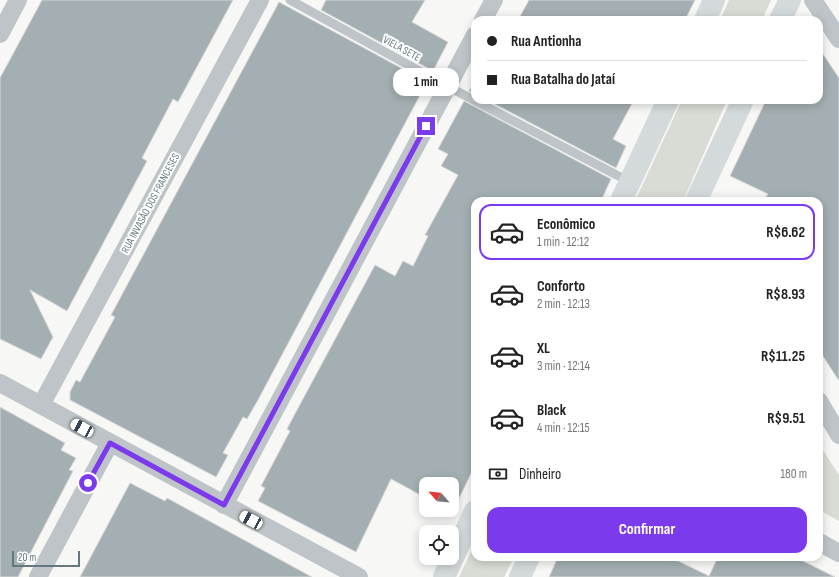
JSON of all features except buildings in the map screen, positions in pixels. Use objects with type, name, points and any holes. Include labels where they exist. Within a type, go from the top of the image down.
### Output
[{"type":"main road","points":[[707,16],[714,0]]},
{"type":"main road","points":[[782,16],[790,0]]},
{"type":"main road","points":[[626,192],[666,104]]},
{"type":"main road","points":[[697,197],[741,104]]},
{"type":"main road","points":[[444,577],[471,520]]},
{"type":"main road","points":[[520,577],[527,561]]},
{"type":"street","points":[[0,34],[18,0]]},
{"type":"street","name":"RUA INVASÃO DOS FRANCESES","points":[[41,405],[260,0]]},
{"type":"street","points":[[485,16],[494,0]]},
{"type":"street","points":[[813,0],[839,39]]},
{"type":"street","points":[[224,505],[471,42]]},
{"type":"street","points":[[0,382],[359,577]]},
{"type":"street","points":[[823,408],[839,435]]},
{"type":"street","points":[[38,577],[110,443]]},
{"type":"street","points":[[823,544],[839,553]]},
{"type":"lane","name":"VIELA SETE","points":[[290,0],[471,100]]},
{"type":"lane","name":"VIELA SETE","points":[[477,104],[626,192]]},
{"type":"shaded area","points":[[729,0],[771,0],[764,16],[722,16]]},
{"type":"shaded area","points":[[680,104],[725,104],[685,197],[637,197]]},
{"type":"shaded area","points":[[823,450],[839,475],[839,521],[823,512]]},
{"type":"shaded area","points":[[471,552],[471,561],[512,561],[504,577],[459,577]]},
{"type":"route","points":[[88,483],[110,443],[224,505],[426,126]]}]
